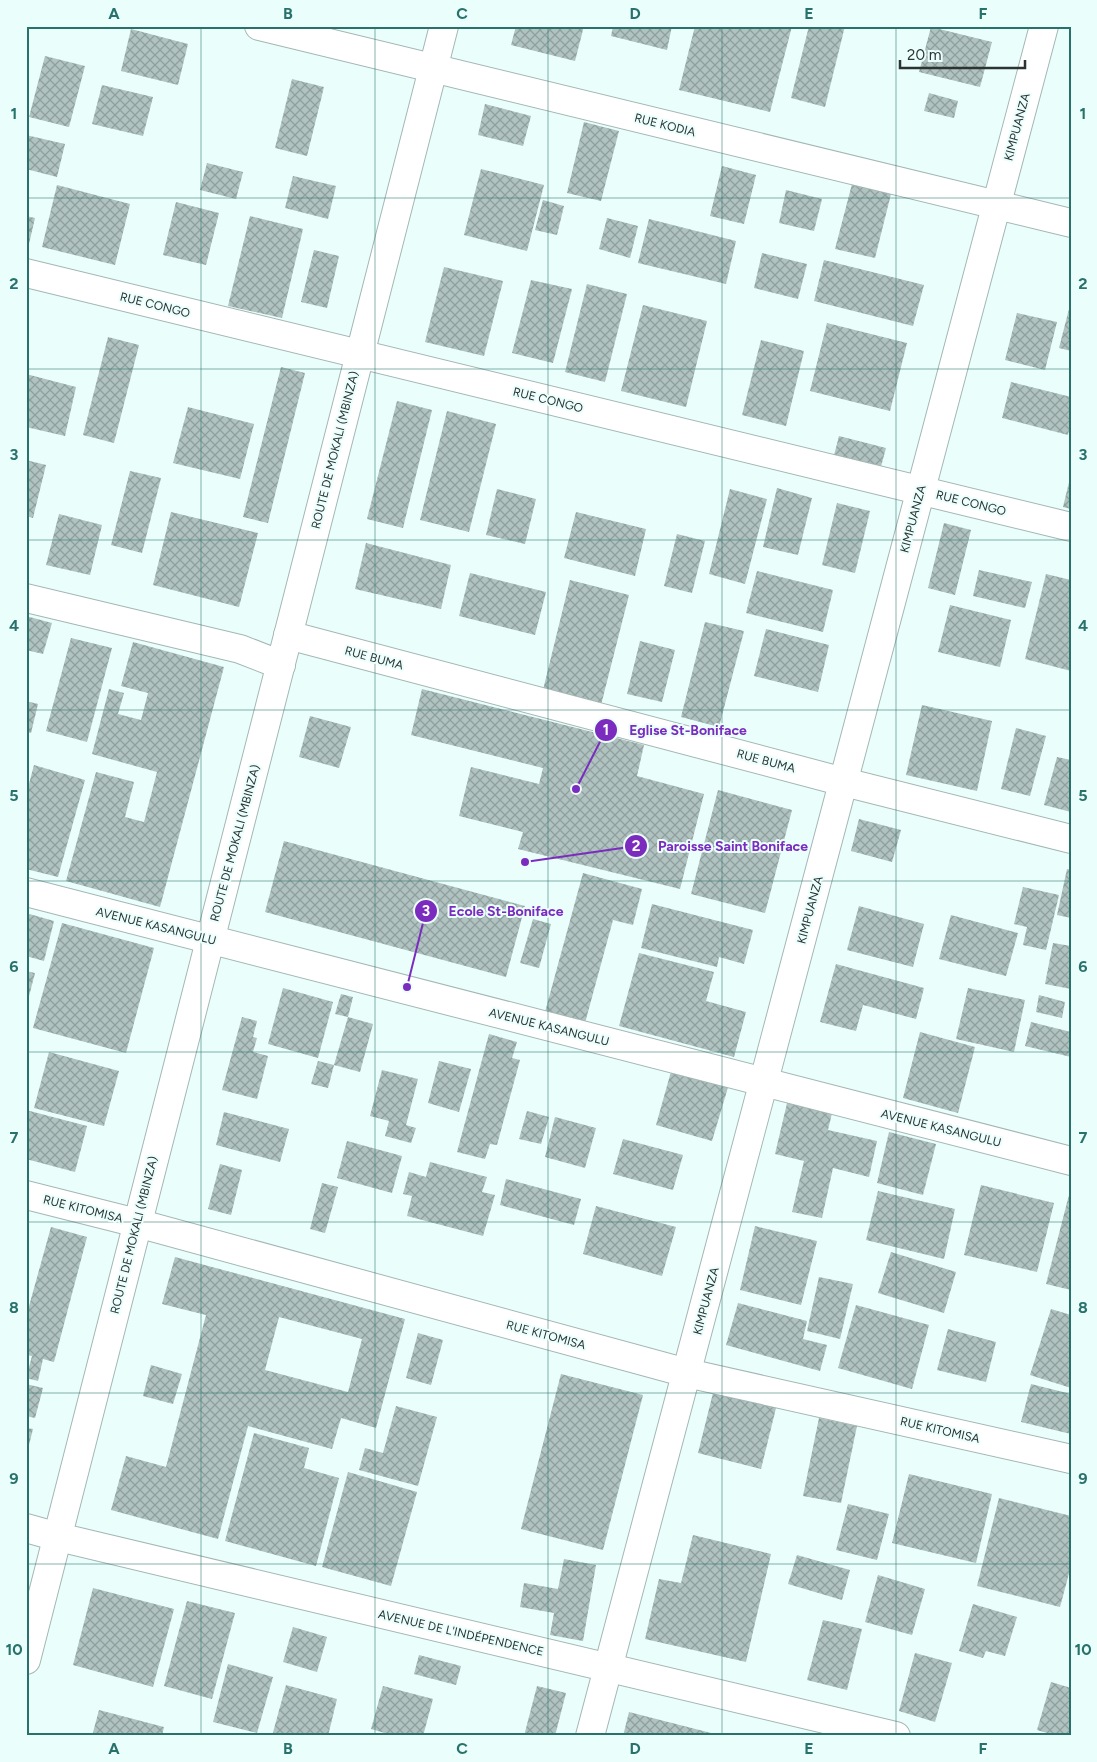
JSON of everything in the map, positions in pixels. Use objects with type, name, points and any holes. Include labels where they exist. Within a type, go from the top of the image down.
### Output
[{"type":"street","name":"RUE KODIA","points":[[259,26],[1071,223]]},
{"type":"street","name":"ROUTE DE MOKALI (MBINZA)","points":[[26,1660],[444,26]]},
{"type":"street","name":"KIMPUANZA","points":[[590,1736],[1044,26]]},
{"type":"street","name":"RUE CONGO","points":[[26,273],[1071,528]]},
{"type":"street","points":[[26,598],[240,649],[281,664]]},
{"type":"street","name":"RUE BUMA","points":[[288,635],[844,782],[1071,839]]},
{"type":"street","name":"AVENUE KASANGULU","points":[[26,892],[1071,1161]]},
{"type":"street","name":"RUE KITOMISA","points":[[26,1195],[137,1223],[686,1373],[1071,1459]]},
{"type":"street","name":"AVENUE DE L'INDÉPENDENCE","points":[[26,1528],[896,1736]]},
{"type":"building","points":[[516,26],[584,26],[575,61],[511,45]]},
{"type":"building","points":[[613,26],[672,26],[667,50],[611,36]]},
{"type":"building","points":[[695,26],[792,26],[770,112],[679,90]]},
{"type":"building","points":[[809,26],[845,26],[825,107],[791,98]]},
{"type":"building","points":[[931,27],[992,42],[980,87],[919,72]]},
{"type":"building","points":[[131,29],[188,44],[178,85],[121,71]]},
{"type":"building","points":[[45,56],[85,66],[69,127],[29,117]]},
{"type":"building","points":[[292,79],[324,87],[307,156],[275,148]]},
{"type":"building","points":[[102,85],[153,97],[143,136],[92,124]]},
{"type":"building","points":[[929,93],[958,101],[954,118],[924,111]]},
{"type":"building","points":[[485,104],[531,116],[523,146],[478,135]]},
{"type":"building","points":[[584,122],[619,131],[601,201],[567,193]]},
{"type":"building","points":[[26,135],[65,144],[57,177],[26,169]]},
{"type":"building","points":[[207,163],[243,172],[236,199],[200,190]]},
{"type":"building","points":[[722,166],[756,175],[744,224],[710,216]]},
{"type":"building","points":[[481,169],[544,185],[527,251],[464,235]]},
{"type":"building","points":[[293,176],[336,186],[328,219],[285,208]]},
{"type":"building","points":[[852,184],[891,194],[875,258],[835,249]]},
{"type":"building","points":[[57,185],[130,204],[115,265],[42,247]]},
{"type":"building","points":[[786,190],[822,199],[814,231],[779,223]]},
{"type":"building","points":[[543,200],[564,206],[557,235],[535,230]]},
{"type":"building","points":[[176,202],[219,213],[206,265],[163,255]]},
{"type":"building","points":[[26,216],[35,218],[29,244],[26,244]]},
{"type":"building","points":[[250,216],[303,229],[282,318],[228,306]]},
{"type":"building","points":[[607,218],[638,226],[630,258],[599,249]]},
{"type":"building","points":[[649,219],[736,241],[726,284],[638,263]]},
{"type":"building","points":[[314,250],[339,256],[327,308],[301,302]]},
{"type":"building","points":[[762,253],[807,264],[798,299],[754,288]]},
{"type":"building","points":[[824,260],[924,285],[913,326],[814,301]]},
{"type":"building","points":[[444,267],[503,281],[484,356],[425,342]]},
{"type":"building","points":[[531,280],[572,289],[553,363],[512,353]]},
{"type":"building","points":[[587,284],[627,294],[605,382],[565,372]]},
{"type":"building","points":[[643,305],[707,321],[686,407],[621,391]]},
{"type":"building","points":[[1071,305],[1071,351],[1059,348]]},
{"type":"building","points":[[1017,313],[1057,322],[1045,370],[1005,360]]},
{"type":"building","points":[[827,323],[907,343],[890,411],[810,391]]},
{"type":"building","points":[[108,337],[139,345],[114,443],[83,435]]},
{"type":"building","points":[[761,340],[804,351],[786,426],[742,415]]},
{"type":"building","points":[[281,367],[305,373],[268,523],[243,517]]},
{"type":"building","points":[[26,374],[76,387],[65,436],[26,427]]},
{"type":"building","points":[[1011,382],[1071,397],[1071,422],[1068,435],[1002,418]]},
{"type":"building","points":[[397,401],[432,410],[403,528],[367,519]]},
{"type":"building","points":[[188,407],[254,424],[240,479],[173,463]]},
{"type":"building","points":[[447,411],[496,424],[469,532],[420,520]]},
{"type":"building","points":[[839,436],[886,448],[879,474],[832,463]]},
{"type":"building","points":[[26,460],[46,465],[33,518],[26,516]]},
{"type":"building","points":[[130,471],[161,478],[142,553],[111,545]]},
{"type":"building","points":[[1071,478],[1071,509],[1063,507]]},
{"type":"building","points":[[777,488],[812,498],[798,555],[763,547]]},
{"type":"building","points":[[497,489],[536,499],[525,544],[486,535]]},
{"type":"building","points":[[730,489],[767,499],[745,584],[709,574]]},
{"type":"building","points":[[837,503],[870,511],[855,573],[822,565]]},
{"type":"building","points":[[171,512],[258,533],[239,607],[153,585]]},
{"type":"building","points":[[576,512],[646,529],[635,576],[564,558]]},
{"type":"building","points":[[59,514],[102,525],[90,575],[46,565]]},
{"type":"building","points":[[944,523],[971,530],[955,595],[928,588]]},
{"type":"building","points":[[677,534],[705,541],[692,593],[664,586]]},
{"type":"building","points":[[366,543],[451,565],[441,609],[355,589]]},
{"type":"building","points":[[979,570],[1032,582],[1025,608],[973,596]]},
{"type":"building","points":[[757,571],[833,590],[823,632],[746,613]]},
{"type":"building","points":[[470,573],[546,592],[535,635],[459,616]]},
{"type":"building","points":[[1046,574],[1071,580],[1071,671],[1025,659]]},
{"type":"building","points":[[570,580],[629,595],[601,705],[543,690]]},
{"type":"building","points":[[950,605],[1011,620],[1000,667],[938,652]]},
{"type":"building","points":[[26,616],[52,623],[43,654],[26,650]]},
{"type":"building","points":[[705,622],[744,631],[719,727],[681,717]]},
{"type":"building","points":[[766,629],[829,645],[818,692],[754,676]]},
{"type":"building","points":[[71,638],[112,648],[87,742],[46,731]]},
{"type":"building","points":[[640,641],[675,650],[662,702],[627,694]]},
{"type":"building","points":[[133,642],[224,667],[160,907],[66,881],[96,772],[134,782],[125,817],[144,822],[157,772],[92,754],[109,689],[124,693],[118,714],[141,720],[148,693],[121,686]]},
{"type":"building","points":[[422,689],[644,745],[637,776],[704,794],[680,889],[518,849],[523,832],[459,816],[471,767],[539,784],[543,768],[411,735]]},
{"type":"building","points":[[26,701],[38,704],[31,733],[26,732]]},
{"type":"building","points":[[922,705],[992,721],[977,791],[906,775]]},
{"type":"building","points":[[310,716],[351,727],[339,768],[299,757]]},
{"type":"building","points":[[1016,728],[1046,736],[1030,796],[1001,789]]},
{"type":"building","points":[[1057,757],[1071,760],[1071,812],[1044,805]]},
{"type":"building","points":[[34,765],[85,780],[58,877],[26,869],[26,795]]},
{"type":"building","points":[[718,790],[792,810],[765,913],[691,894]]},
{"type":"building","points":[[859,819],[901,830],[892,862],[851,851]]},
{"type":"building","points":[[284,841],[525,906],[506,977],[265,912]]},
{"type":"building","points":[[1067,869],[1071,870],[1071,918],[1057,915]]},
{"type":"building","points":[[583,873],[642,889],[633,925],[613,920],[585,1023],[545,1012]]},
{"type":"building","points":[[1023,887],[1059,895],[1046,950],[1023,945],[1027,927],[1014,924]]},
{"type":"building","points":[[652,904],[753,930],[744,964],[719,957],[717,967],[641,948]]},
{"type":"building","points":[[859,906],[924,924],[913,967],[847,950]]},
{"type":"building","points":[[26,913],[54,921],[44,961],[26,956]]},
{"type":"building","points":[[951,915],[1018,933],[1006,976],[939,959]]},
{"type":"building","points":[[533,919],[551,924],[539,968],[520,963]]},
{"type":"building","points":[[62,923],[154,948],[126,1053],[33,1028]]},
{"type":"building","points":[[1053,943],[1071,946],[1071,989],[1045,984]]},
{"type":"building","points":[[639,953],[714,972],[706,1001],[746,1012],[734,1057],[619,1026]]},
{"type":"building","points":[[836,964],[924,988],[916,1019],[863,1005],[856,1031],[820,1022]]},
{"type":"building","points":[[26,971],[35,973],[27,1004],[26,1004]]},
{"type":"building","points":[[283,988],[333,1002],[318,1058],[268,1044]]},
{"type":"building","points":[[968,988],[1025,1000],[1014,1052],[956,1039]]},
{"type":"building","points":[[341,994],[353,997],[348,1017],[335,1014]]},
{"type":"building","points":[[1039,995],[1065,1002],[1062,1018],[1036,1012]]},
{"type":"building","points":[[242,1017],[257,1021],[253,1037],[257,1038],[253,1052],[268,1056],[257,1099],[222,1090]]},
{"type":"building","points":[[348,1017],[373,1024],[360,1072],[334,1065]]},
{"type":"building","points":[[1031,1022],[1071,1032],[1071,1057],[1025,1046]]},
{"type":"building","points":[[920,1032],[975,1047],[958,1113],[903,1098]]},
{"type":"building","points":[[489,1034],[517,1042],[512,1058],[520,1060],[497,1145],[490,1144],[485,1159],[457,1152]]},
{"type":"building","points":[[49,1052],[119,1071],[104,1126],[34,1108]]},
{"type":"building","points":[[318,1061],[334,1065],[328,1088],[311,1084]]},
{"type":"building","points":[[439,1061],[471,1069],[459,1112],[428,1103]]},
{"type":"building","points":[[672,1068],[729,1084],[712,1141],[656,1125]]},
{"type":"building","points":[[382,1070],[418,1079],[406,1125],[416,1128],[411,1143],[385,1136],[389,1121],[370,1116]]},
{"type":"building","points":[[788,1099],[833,1109],[828,1130],[877,1141],[869,1177],[833,1168],[822,1218],[792,1212],[804,1161],[775,1154]]},
{"type":"building","points":[[26,1110],[87,1126],[75,1172],[26,1159]]},
{"type":"building","points":[[527,1111],[549,1117],[541,1144],[519,1139]]},
{"type":"building","points":[[224,1112],[289,1129],[280,1162],[216,1145]]},
{"type":"building","points":[[555,1117],[596,1128],[585,1168],[545,1157]]},
{"type":"building","points":[[889,1132],[936,1144],[923,1195],[877,1183]]},
{"type":"building","points":[[623,1139],[683,1155],[673,1190],[613,1174]]},
{"type":"building","points":[[347,1141],[402,1156],[392,1193],[337,1178]]},
{"type":"building","points":[[430,1162],[487,1177],[482,1192],[495,1195],[483,1236],[407,1216],[412,1196],[403,1194],[409,1172],[426,1177]]},
{"type":"building","points":[[220,1164],[242,1170],[231,1215],[208,1209]]},
{"type":"building","points":[[506,1179],[581,1199],[574,1225],[500,1205]]},
{"type":"building","points":[[322,1183],[338,1187],[325,1233],[310,1229]]},
{"type":"building","points":[[981,1185],[1054,1203],[1037,1272],[964,1255]]},
{"type":"building","points":[[878,1191],[955,1209],[944,1259],[866,1240]]},
{"type":"building","points":[[1071,1191],[1071,1290],[1046,1284]]},
{"type":"building","points":[[596,1206],[676,1227],[662,1276],[583,1254]]},
{"type":"building","points":[[755,1226],[817,1241],[801,1305],[740,1290]]},
{"type":"building","points":[[51,1227],[87,1237],[54,1362],[43,1359],[38,1381],[26,1378],[32,1356],[26,1355],[26,1317]]},
{"type":"building","points":[[891,1252],[956,1272],[944,1313],[878,1293]]},
{"type":"building","points":[[175,1257],[405,1319],[376,1428],[341,1418],[332,1449],[248,1426],[218,1539],[111,1510],[126,1456],[166,1467],[206,1315],[162,1304]],"holes":[[[279,1317],[362,1339],[348,1392],[265,1370]]]},
{"type":"building","points":[[819,1277],[853,1284],[840,1339],[807,1331]]},
{"type":"building","points":[[738,1303],[807,1321],[803,1339],[827,1345],[820,1371],[726,1345]]},
{"type":"building","points":[[856,1305],[929,1325],[912,1389],[838,1368]]},
{"type":"building","points":[[1051,1309],[1071,1315],[1071,1388],[1030,1375]]},
{"type":"building","points":[[948,1329],[996,1342],[986,1382],[937,1370]]},
{"type":"building","points":[[418,1333],[443,1340],[431,1385],[406,1378]]},
{"type":"building","points":[[151,1365],[182,1374],[173,1404],[143,1396]]},
{"type":"building","points":[[561,1374],[643,1395],[603,1550],[521,1529]]},
{"type":"building","points":[[26,1384],[43,1388],[35,1418],[26,1416]]},
{"type":"building","points":[[1031,1384],[1071,1394],[1071,1434],[1021,1422]]},
{"type":"building","points":[[714,1389],[777,1404],[761,1469],[698,1453]]},
{"type":"building","points":[[396,1406],[437,1417],[418,1486],[359,1470],[365,1448],[383,1453]]},
{"type":"building","points":[[819,1418],[857,1426],[841,1503],[803,1496]]},
{"type":"building","points":[[26,1428],[33,1429],[27,1453],[26,1453]]},
{"type":"building","points":[[254,1433],[309,1448],[304,1468],[339,1478],[316,1566],[225,1541]]},
{"type":"building","points":[[348,1472],[417,1492],[391,1586],[322,1567]]},
{"type":"building","points":[[909,1474],[992,1494],[976,1563],[892,1543]]},
{"type":"building","points":[[999,1498],[1071,1516],[1071,1566],[1060,1607],[977,1586]]},
{"type":"building","points":[[848,1504],[889,1514],[877,1560],[836,1550]]},
{"type":"building","points":[[693,1535],[771,1554],[746,1662],[645,1639],[659,1579],[681,1583]]},
{"type":"building","points":[[797,1555],[850,1570],[842,1600],[788,1584]]},
{"type":"building","points":[[564,1559],[596,1565],[583,1641],[550,1635],[554,1613],[520,1607],[524,1583],[558,1589]]},
{"type":"building","points":[[878,1575],[925,1589],[912,1635],[865,1622]]},
{"type":"building","points":[[93,1588],[174,1609],[153,1687],[73,1665]]},
{"type":"building","points":[[187,1601],[235,1613],[212,1699],[164,1686]]},
{"type":"building","points":[[973,1604],[1017,1617],[1005,1656],[986,1651],[983,1658],[959,1651]]},
{"type":"building","points":[[823,1620],[862,1629],[847,1690],[807,1680]]},
{"type":"building","points":[[293,1627],[327,1637],[317,1672],[283,1662]]},
{"type":"building","points":[[915,1653],[952,1663],[935,1722],[899,1711]]},
{"type":"building","points":[[419,1655],[461,1666],[456,1685],[414,1674]]},
{"type":"building","points":[[228,1664],[273,1677],[257,1733],[213,1722]]},
{"type":"building","points":[[1051,1682],[1071,1688],[1071,1736],[1057,1736],[1037,1730]]},
{"type":"building","points":[[286,1685],[337,1699],[328,1736],[272,1736]]},
{"type":"building","points":[[383,1686],[433,1699],[423,1736],[395,1736],[371,1729]]},
{"type":"building","points":[[537,1686],[566,1693],[555,1736],[524,1736]]},
{"type":"building","points":[[99,1710],[164,1727],[162,1736],[92,1736]]},
{"type":"building","points":[[629,1712],[719,1735],[719,1736],[623,1736]]},
{"type":"place","name":"Eglise St-Boniface","points":[[576,789]]},
{"type":"place","name":"Paroisse Saint Boniface","points":[[525,862]]},
{"type":"place","name":"Ecole St-Boniface","points":[[407,987]]}]
